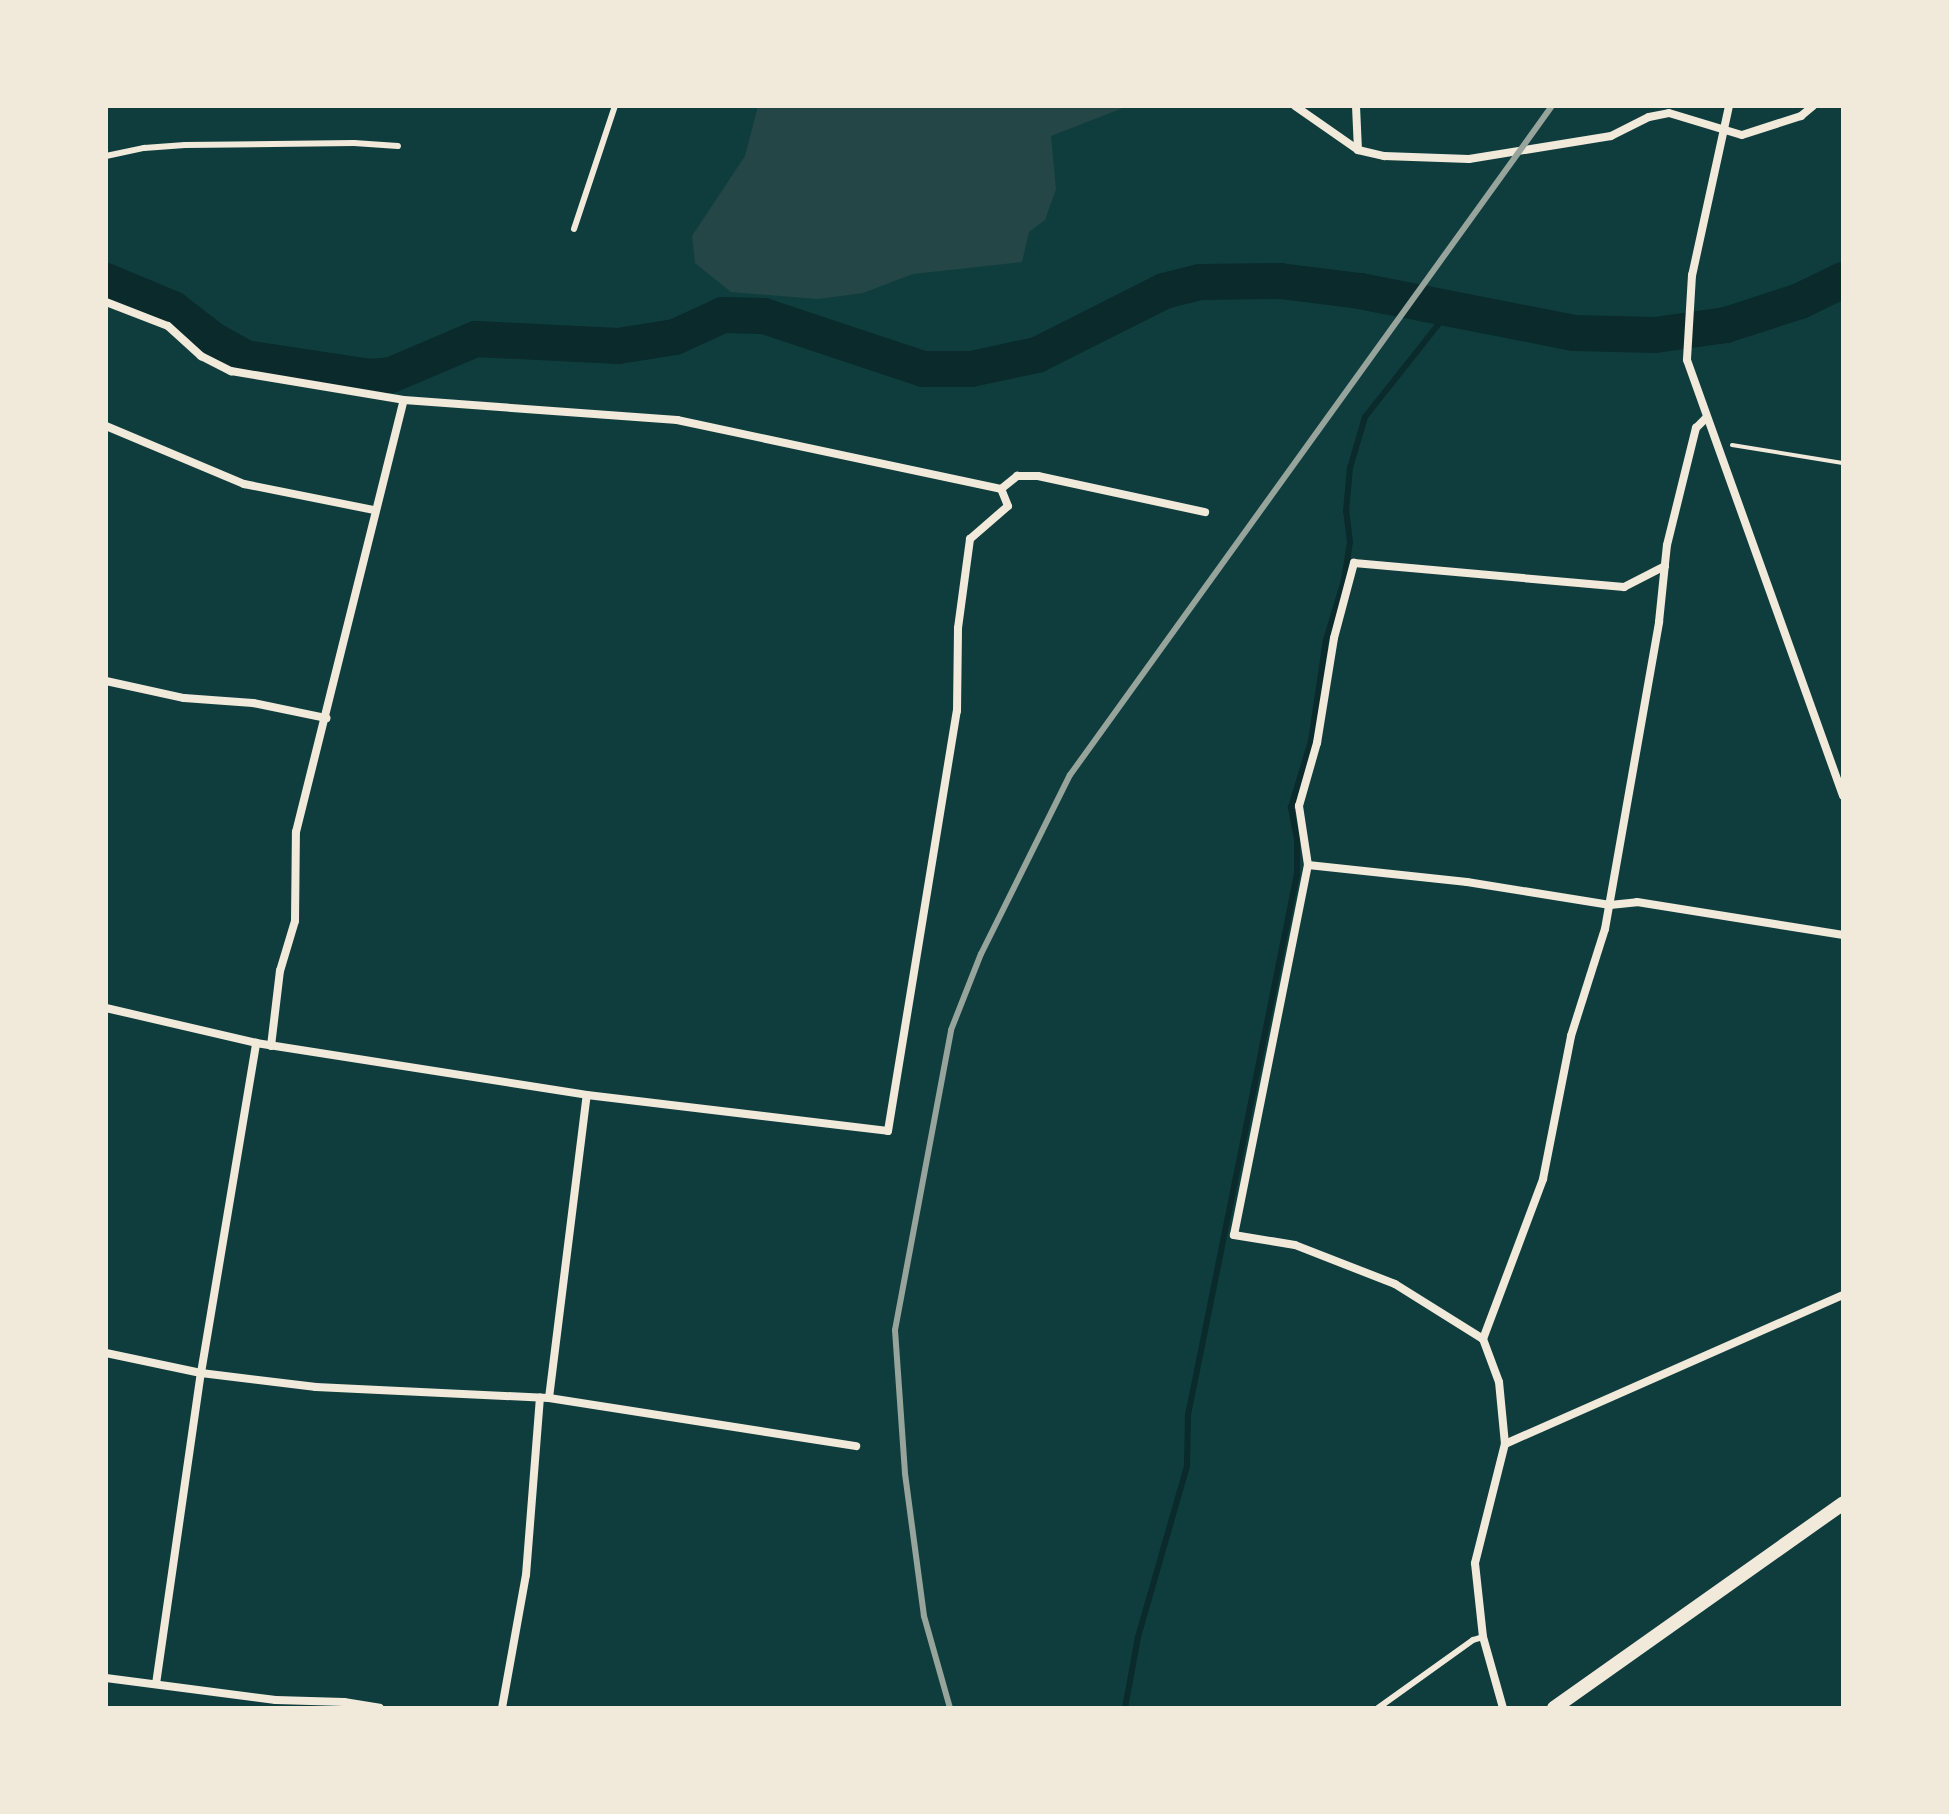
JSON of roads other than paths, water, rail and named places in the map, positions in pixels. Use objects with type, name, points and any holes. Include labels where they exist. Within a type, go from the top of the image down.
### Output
[{"type":"street","points":[[1295,106],[1358,150],[1384,156],[1469,159],[1611,136],[1649,117],[1669,113],[1742,135],[1801,116],[1813,106]]},
{"type":"street","points":[[1356,106],[1358,150]]},
{"type":"street","points":[[1729,106],[1726,132],[1692,275],[1687,360],[1843,796]]},
{"type":"street","points":[[106,302],[168,326],[201,356],[231,371],[404,400],[677,420],[1001,489]]},
{"type":"street","points":[[271,1046],[280,971],[295,921],[296,832],[374,510],[404,400]]},
{"type":"street","points":[[1483,1339],[1543,1179],[1571,1036],[1610,905],[1659,622],[1665,566],[1696,428],[1706,418]]},
{"type":"street","points":[[106,426],[244,484],[374,510]]},
{"type":"street","points":[[1001,489],[1017,476],[1038,476],[1205,512]]},
{"type":"street","points":[[106,1008],[271,1046],[587,1095],[888,1131],[957,711],[958,628],[970,539],[1008,506],[1001,489]]},
{"type":"street","points":[[1503,1708],[1483,1637],[1475,1563],[1505,1444],[1499,1382],[1483,1339],[1395,1284],[1295,1245],[1234,1235],[1308,865],[1299,806],[1317,743],[1334,638],[1354,563],[1624,587],[1665,566]]},
{"type":"street","points":[[106,681],[184,698],[253,703],[326,718]]},
{"type":"street","points":[[1308,865],[1467,882],[1610,905],[1637,902],[1843,935]]},
{"type":"street","points":[[156,1684],[201,1373],[256,1043]]},
{"type":"street","points":[[502,1708],[526,1575],[545,1398],[587,1095]]},
{"type":"street","points":[[1505,1444],[1843,1295]]},
{"type":"street","points":[[106,1353],[201,1373],[316,1387],[545,1398],[856,1446]]},
{"type":"street","points":[[1554,1708],[1843,1503]]},
{"type":"street","points":[[106,1678],[276,1700],[344,1702],[380,1708]]},
{"type":"lane","points":[[574,229],[615,106]]},
{"type":"lane","points":[[106,156],[144,148],[185,145],[354,143],[398,146]]},
{"type":"lane","points":[[1378,1708],[1473,1640],[1483,1637]]},
{"type":"waterway","points":[[106,281],[173,309],[213,340],[245,358],[369,377],[391,375],[476,339],[618,346],[675,337],[723,315],[764,316],[923,369],[971,369],[1037,355],[1164,291],[1200,282],[1280,281],[1360,291],[1574,333],[1655,335],[1726,325],[1800,301],[1843,280]]},
{"type":"waterway","points":[[1125,1708],[1138,1637],[1187,1466],[1188,1415],[1297,874],[1297,839],[1291,807],[1311,741],[1326,640],[1344,580],[1350,542],[1346,511],[1350,468],[1365,417],[1449,311]]},
{"type":"railway","points":[[950,1708],[924,1616],[905,1473],[895,1330],[951,1030],[981,954],[1070,775],[1552,106]]}]
